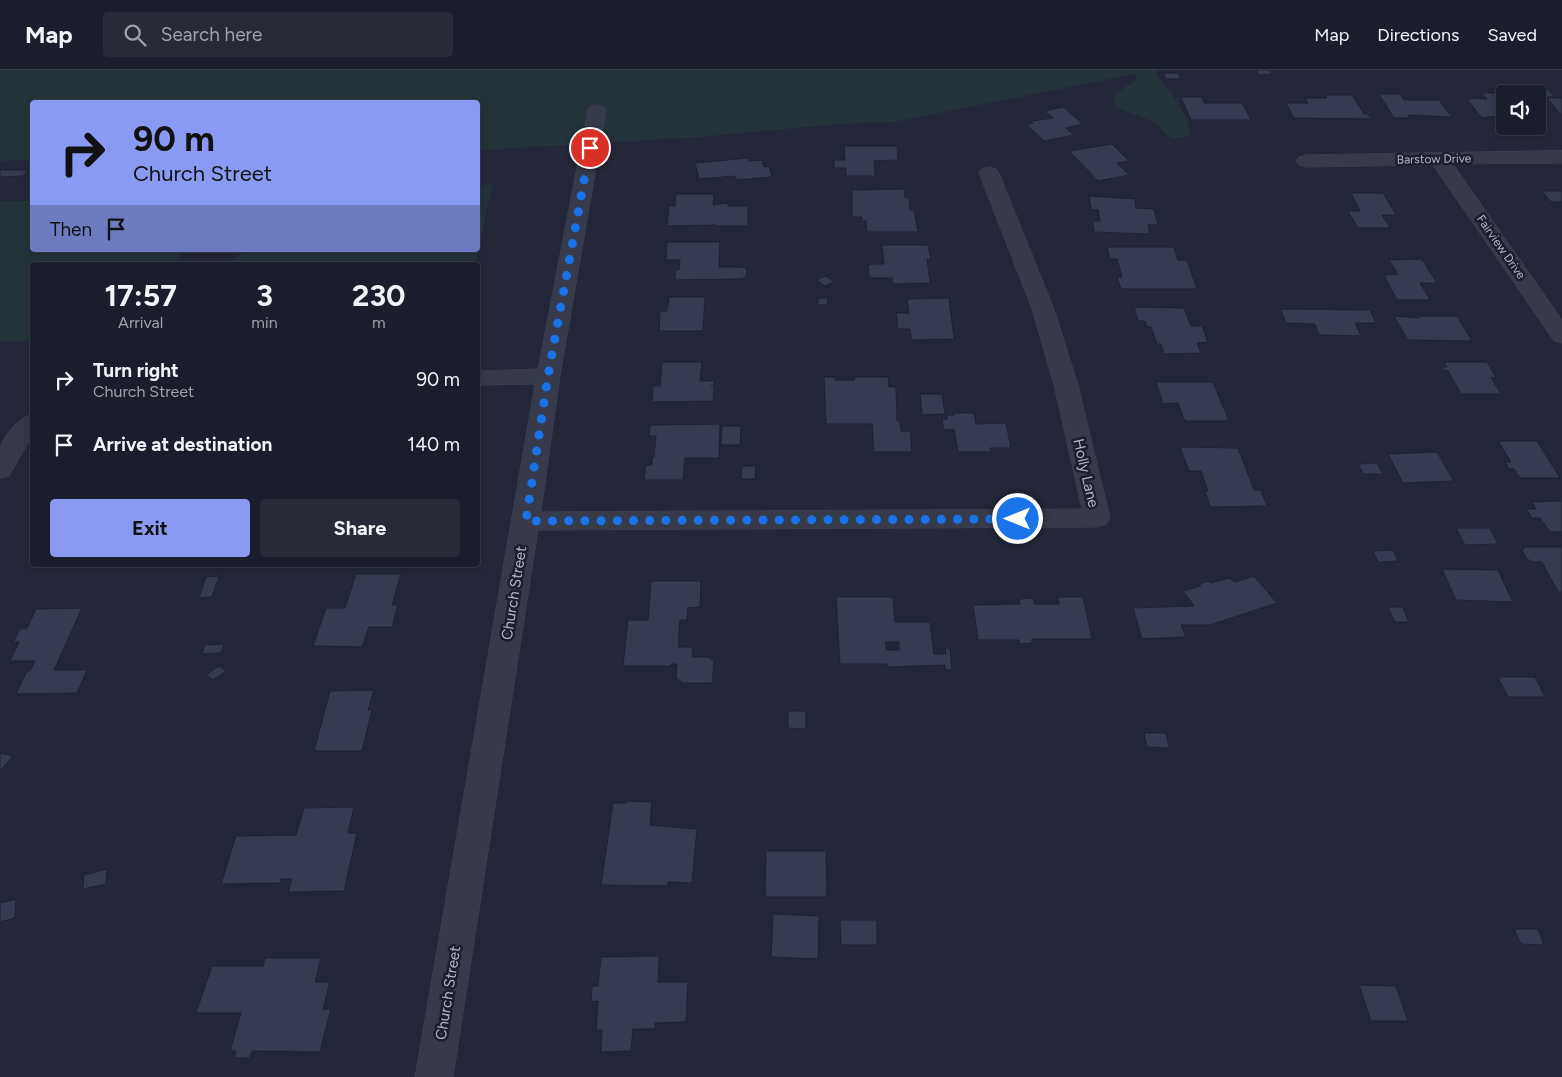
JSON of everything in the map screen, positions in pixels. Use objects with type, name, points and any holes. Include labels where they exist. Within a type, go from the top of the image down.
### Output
[{"type":"street","name":"Church Street","points":[[434,1077],[526,521],[548,376],[597,110]]},
{"type":"street","name":"Barstow Drive","points":[[1306,162],[1562,157]]},
{"type":"street","name":"Fairview Drive","points":[[1439,158],[1562,336]]},
{"type":"street","name":"Holly Lane","points":[[526,521],[1097,518],[1066,385],[1043,309],[989,173]]},
{"type":"street","points":[[480,378],[548,376]]},
{"type":"street","points":[[0,470],[20,435],[30,424]]},
{"type":"shaded area","points":[[0,70],[1157,70],[1157,76],[1183,111],[1190,134],[1182,137],[1170,137],[1149,120],[1115,106],[1115,94],[1136,80],[1135,74],[894,122],[838,124],[700,137],[480,151],[480,100],[30,100],[30,160],[0,161]]},
{"type":"shaded area","points":[[493,184],[480,242],[480,185]]},
{"type":"shaded area","points":[[0,201],[30,201],[30,252],[182,252],[177,262],[30,262],[30,341],[0,342]]},
{"type":"shaded area","points":[[243,252],[478,252],[476,262],[230,262]]},
{"type":"building","points":[[1256,70],[1269,70],[1272,74],[1259,75]]},
{"type":"building","points":[[1163,73],[1178,73],[1181,79],[1166,79]]},
{"type":"building","points":[[1546,89],[1548,89],[1555,97],[1546,97]]},
{"type":"building","points":[[1482,93],[1496,93],[1496,116],[1482,118],[1467,99],[1472,98],[1487,99]]},
{"type":"building","points":[[1379,94],[1400,94],[1404,100],[1439,100],[1452,117],[1408,115],[1410,118],[1394,118]]},
{"type":"building","points":[[1325,95],[1352,95],[1364,114],[1368,114],[1371,119],[1294,118],[1286,103],[1308,103],[1305,98],[1327,98]]},
{"type":"building","points":[[1181,97],[1202,97],[1204,103],[1242,103],[1251,120],[1191,120]]},
{"type":"building","points":[[1547,98],[1562,98],[1562,116]]},
{"type":"building","points":[[1063,107],[1083,124],[1066,128],[1074,135],[1044,141],[1026,124],[1033,123],[1031,121],[1053,118],[1045,111]]},
{"type":"building","points":[[1112,144],[1129,161],[1117,163],[1129,175],[1098,181],[1069,151]]},
{"type":"building","points":[[844,146],[897,146],[898,160],[874,161],[875,176],[846,176],[846,168],[834,168],[834,160],[845,160]]},
{"type":"building","points":[[749,158],[749,161],[762,160],[764,167],[769,166],[772,177],[736,180],[735,176],[699,179],[695,163]]},
{"type":"building","points":[[0,170],[28,170],[23,176],[0,177]]},
{"type":"building","points":[[904,189],[905,198],[909,197],[910,210],[914,210],[918,232],[867,232],[866,221],[862,221],[862,217],[852,217],[852,190]]},
{"type":"building","points":[[1542,191],[1562,191],[1562,202],[1551,202]]},
{"type":"building","points":[[1351,193],[1383,193],[1396,215],[1382,215],[1390,228],[1358,228],[1348,211],[1360,211]]},
{"type":"building","points":[[676,194],[714,194],[713,205],[726,203],[729,206],[748,206],[748,226],[667,226],[669,206],[675,206]]},
{"type":"building","points":[[1089,196],[1135,199],[1136,208],[1154,209],[1158,225],[1148,225],[1150,234],[1094,232],[1093,221],[1100,221],[1098,210],[1091,209]]},
{"type":"building","points":[[667,242],[720,242],[719,267],[742,267],[747,269],[746,276],[742,279],[675,280],[675,270],[679,270],[680,260],[666,260]]},
{"type":"building","points":[[882,245],[928,245],[931,260],[927,259],[930,283],[892,284],[892,278],[873,278],[869,276],[868,266],[884,264]]},
{"type":"building","points":[[1107,247],[1174,247],[1178,260],[1187,260],[1197,289],[1121,289],[1117,277],[1122,277],[1117,259],[1110,259]]},
{"type":"building","points":[[1422,259],[1437,283],[1420,283],[1430,300],[1397,300],[1384,275],[1398,274],[1389,260]]},
{"type":"building","points":[[826,276],[834,282],[825,286],[816,280]]},
{"type":"building","points":[[669,297],[705,297],[703,331],[659,331],[660,311],[667,311]]},
{"type":"building","points":[[818,298],[828,298],[827,305],[817,305]]},
{"type":"building","points":[[949,298],[954,339],[912,340],[910,329],[898,329],[896,313],[909,313],[907,299]]},
{"type":"building","points":[[1134,307],[1184,308],[1191,326],[1202,326],[1208,342],[1197,343],[1201,353],[1164,354],[1161,344],[1157,344],[1151,327],[1147,327],[1145,321],[1138,321]]},
{"type":"building","points":[[1280,309],[1370,310],[1376,323],[1355,323],[1361,336],[1319,335],[1315,324],[1286,323]]},
{"type":"building","points":[[1394,316],[1419,318],[1419,316],[1457,316],[1472,341],[1408,340]]},
{"type":"building","points":[[662,362],[702,362],[700,381],[714,381],[713,401],[652,402],[653,386],[660,386]]},
{"type":"building","points":[[1444,362],[1487,362],[1496,378],[1491,378],[1501,394],[1461,394],[1448,371],[1443,370],[1441,367],[1447,367]]},
{"type":"building","points":[[824,377],[835,377],[835,380],[854,380],[854,377],[888,377],[889,387],[896,387],[897,421],[900,421],[901,431],[910,431],[912,452],[874,452],[872,424],[826,424]]},
{"type":"building","points":[[1156,382],[1213,382],[1229,421],[1185,421],[1178,403],[1163,404]]},
{"type":"building","points":[[920,394],[942,394],[945,414],[922,415]]},
{"type":"building","points":[[953,413],[974,413],[976,424],[1006,423],[1011,448],[990,448],[991,452],[958,452],[954,429],[944,430],[942,419],[947,419],[947,415],[954,415]]},
{"type":"building","points":[[720,424],[719,458],[685,458],[683,480],[644,480],[646,465],[652,465],[652,457],[654,457],[656,436],[649,436],[650,425]]},
{"type":"building","points":[[722,426],[741,426],[740,445],[721,445]]},
{"type":"building","points":[[1498,441],[1537,441],[1560,478],[1520,478],[1514,469],[1509,469],[1505,462],[1511,462]]},
{"type":"building","points":[[1180,447],[1238,448],[1254,490],[1261,490],[1267,506],[1210,507],[1205,491],[1208,491],[1201,471],[1189,471]]},
{"type":"building","points":[[1437,452],[1454,481],[1403,483],[1388,454]]},
{"type":"building","points":[[1377,463],[1383,474],[1363,474],[1358,464]]},
{"type":"building","points":[[742,466],[756,466],[755,479],[741,479]]},
{"type":"building","points":[[1562,501],[1562,532],[1550,532],[1540,518],[1532,518],[1526,509],[1536,509],[1532,502]]},
{"type":"building","points":[[1456,528],[1490,528],[1498,544],[1465,545]]},
{"type":"building","points":[[1525,547],[1562,547],[1562,592],[1558,592],[1542,562],[1533,562],[1527,559],[1522,551]]},
{"type":"building","points":[[1393,550],[1398,561],[1378,562],[1373,551]]},
{"type":"building","points":[[1442,569],[1498,570],[1513,602],[1456,600]]},
{"type":"building","points":[[356,574],[401,574],[392,605],[398,605],[392,627],[369,627],[362,647],[313,646],[326,608],[345,608]]},
{"type":"building","points":[[219,576],[212,597],[199,598],[206,577]]},
{"type":"building","points":[[1254,576],[1277,603],[1210,625],[1181,625],[1186,637],[1142,639],[1133,608],[1194,606],[1183,591],[1201,586],[1199,584],[1209,581],[1211,583],[1230,578],[1234,582]]},
{"type":"building","points":[[651,581],[701,581],[700,607],[688,608],[687,620],[680,620],[678,647],[693,647],[692,657],[708,657],[714,661],[712,683],[683,683],[676,678],[677,664],[671,664],[671,666],[623,666],[628,620],[648,620]]},
{"type":"building","points":[[836,597],[893,597],[895,622],[930,622],[934,654],[946,654],[945,648],[950,648],[952,670],[945,670],[945,665],[888,667],[887,664],[840,664]],"holes":[[[885,642],[899,642],[899,650],[887,650]]]},
{"type":"building","points":[[1058,597],[1083,597],[1092,639],[1032,639],[1032,643],[1020,644],[1019,640],[978,640],[973,605],[1020,604],[1019,599],[1033,598],[1034,604],[1059,604]]},
{"type":"building","points":[[1388,607],[1403,607],[1409,622],[1395,622]]},
{"type":"building","points":[[82,608],[54,670],[87,670],[77,693],[16,694],[27,671],[30,671],[35,661],[10,661],[19,642],[13,642],[20,629],[27,628],[36,609]]},
{"type":"building","points":[[224,644],[221,653],[202,654],[205,645]]},
{"type":"building","points":[[219,666],[226,671],[213,680],[206,675]]},
{"type":"building","points":[[1498,677],[1535,677],[1545,697],[1508,697]]},
{"type":"building","points":[[374,690],[368,710],[372,710],[362,751],[314,751],[330,691]]},
{"type":"building","points":[[788,711],[806,711],[806,729],[788,728]]},
{"type":"building","points":[[1144,733],[1166,733],[1169,748],[1147,747]]},
{"type":"building","points":[[0,753],[13,756],[0,771]]},
{"type":"building","points":[[626,801],[652,802],[650,825],[697,829],[692,883],[668,882],[668,886],[601,885],[613,803],[626,803]]},
{"type":"building","points":[[354,807],[348,833],[357,833],[344,891],[288,892],[292,879],[281,879],[280,883],[221,884],[236,836],[296,835],[304,808]]},
{"type":"building","points":[[766,851],[826,851],[827,897],[765,897]]},
{"type":"building","points":[[107,869],[106,884],[83,889],[84,875]]},
{"type":"building","points":[[16,899],[15,918],[0,922],[0,903]]},
{"type":"building","points":[[773,914],[819,916],[818,959],[771,957]]},
{"type":"building","points":[[840,920],[877,920],[877,945],[841,945]]},
{"type":"building","points":[[1514,929],[1538,929],[1544,945],[1521,944]]},
{"type":"building","points":[[659,956],[658,982],[688,982],[686,1022],[655,1023],[655,1029],[633,1029],[631,1051],[601,1052],[602,1030],[596,1030],[598,1001],[591,1002],[592,986],[598,986],[601,957]]},
{"type":"building","points":[[265,958],[321,958],[315,982],[330,982],[323,1009],[331,1009],[320,1052],[252,1051],[250,1058],[234,1058],[236,1051],[230,1051],[241,1013],[196,1013],[212,966],[263,966]]},
{"type":"building","points":[[1359,985],[1396,986],[1408,1021],[1371,1021]]},
{"type":"route","points":[[590,148],[548,376],[526,521],[1018,519]]}]
